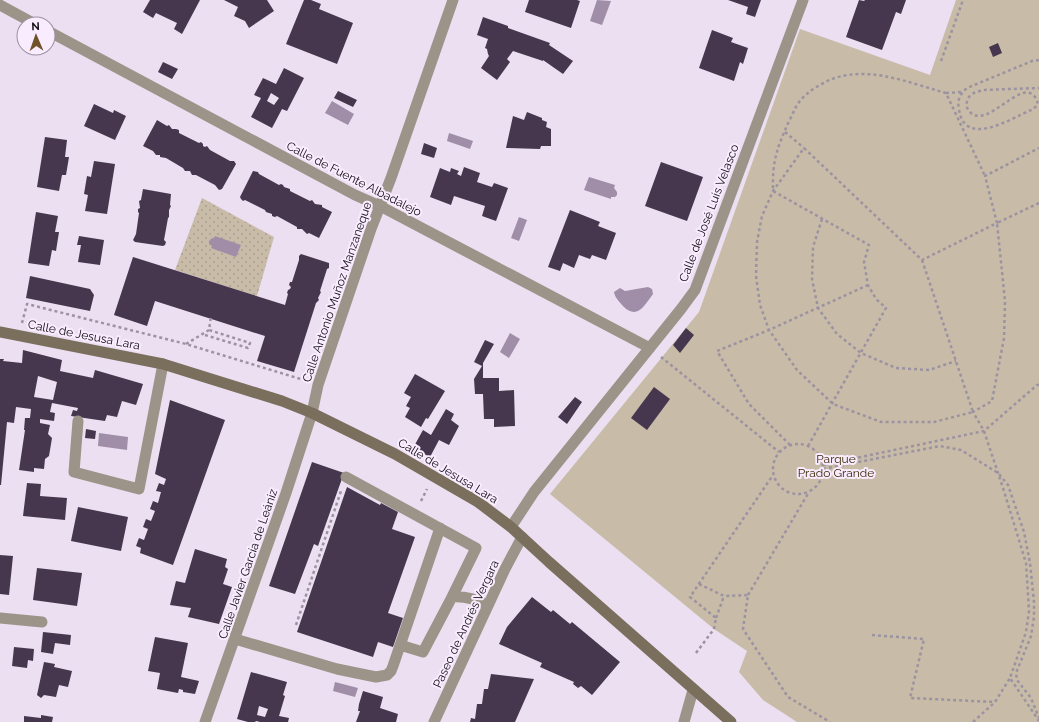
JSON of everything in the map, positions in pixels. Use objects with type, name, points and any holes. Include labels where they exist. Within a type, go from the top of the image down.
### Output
[{"type":"main road","name":"Calle de Jesusa Lara","points":[[0,332],[163,364],[282,401],[312,413],[395,454],[478,502],[512,526],[522,537],[693,690],[731,722]]},
{"type":"street","name":"Calle Antonio Muñoz Manzaneque","points":[[312,413],[318,385],[453,0]]},
{"type":"street","name":"Calle de José Luis Velasco","points":[[512,526],[534,492],[695,290],[803,0]]},
{"type":"street","points":[[0,5],[20,16]]},
{"type":"street","name":"Calle de Fuente Albadalejo","points":[[56,35],[355,195],[380,206],[650,348]]},
{"type":"street","points":[[78,421],[74,472],[139,489],[163,364]]},
{"type":"street","name":"Calle Javier García de Leániz","points":[[205,722],[286,492],[312,413]]},
{"type":"street","points":[[346,477],[476,548],[423,652],[400,645]]},
{"type":"street","points":[[235,639],[337,669],[382,677],[391,671],[440,528]]},
{"type":"street","name":"Paseo de Andrés Vergara","points":[[434,722],[505,569],[522,537]]},
{"type":"street","points":[[452,597],[462,596],[476,599],[488,605]]},
{"type":"street","points":[[0,618],[42,622]]},
{"type":"street","points":[[684,722],[693,690]]},
{"type":"path","points":[[941,61],[963,0]]},
{"type":"path","points":[[1039,60],[1032,60],[967,88],[962,92],[958,100],[960,115],[969,127],[976,129],[993,128],[1031,110],[1037,106],[1038,102],[1032,94],[1027,92],[1020,94],[990,113],[978,116],[971,113],[967,108],[966,101],[970,95],[974,92],[983,90],[1039,88]]},
{"type":"path","points":[[773,191],[773,171],[776,153],[796,105],[808,92],[825,82],[844,75],[867,74],[890,77],[946,93],[962,92]]},
{"type":"path","points":[[804,148],[773,191],[762,216],[757,242],[756,276],[760,305],[769,330],[797,370],[833,404],[881,422],[934,422],[973,412],[992,401],[1004,338],[1005,301],[997,224],[985,176],[946,93]]},
{"type":"path","points":[[784,132],[804,148],[922,260],[973,412],[984,431],[998,473],[1026,563],[1029,611],[1026,632],[1010,678],[995,702],[973,722]]},
{"type":"path","points":[[985,176],[1039,148]]},
{"type":"path","points":[[773,191],[869,245],[864,262],[868,285],[876,299],[886,308],[808,446]]},
{"type":"path","points":[[922,260],[1039,204]]},
{"type":"path","points":[[822,219],[813,247],[812,279],[818,308],[837,334],[861,353],[896,368],[929,370],[956,361]]},
{"type":"path","points":[[790,445],[749,404],[716,351],[769,330],[868,285]]},
{"type":"path","points":[[15,322],[22,323],[27,304],[186,344],[318,385]]},
{"type":"path","points":[[209,330],[211,316]]},
{"type":"path","points":[[186,344],[209,330],[250,343],[248,348],[205,335]]},
{"type":"path","points":[[662,357],[779,452]]},
{"type":"path","points":[[823,465],[984,431],[1037,385],[1039,385]]},
{"type":"path","points":[[799,444],[808,446],[816,451],[822,459],[822,478],[817,486],[809,492],[798,495],[787,492],[778,485],[773,475],[773,463],[779,452],[790,445],[799,444]]},
{"type":"path","points":[[823,469],[940,446],[960,450],[998,473],[1008,485],[1024,532],[1030,562],[1034,617],[1031,636],[1016,673],[1017,680],[1031,698],[1039,718]]},
{"type":"path","points":[[415,514],[433,475]]},
{"type":"path","points":[[716,618],[690,597],[773,475]]},
{"type":"path","points":[[296,625],[346,477]]},
{"type":"path","points":[[809,492],[748,595],[743,629],[788,697],[830,722]]},
{"type":"path","points":[[699,584],[724,596],[748,595]]},
{"type":"path","points":[[696,653],[714,629],[716,618],[724,596]]},
{"type":"path","points":[[872,635],[924,639],[910,698],[995,702]]},
{"type":"path","points":[[1010,678],[1039,721]]},
{"type":"green space","name":"Parque Prado Grande","points":[[956,0],[1039,0],[1039,722],[797,722],[763,700],[739,672],[747,651],[714,629],[550,494],[699,312],[800,29],[930,75]]},
{"type":"green space","points":[[202,198],[274,237],[257,296],[175,270]]},
{"type":"shaded area","points":[[597,0],[611,1],[602,25],[590,21]]},
{"type":"shaded area","points":[[332,101],[354,114],[348,125],[325,113]]},
{"type":"shaded area","points":[[449,133],[473,141],[470,149],[447,141]]},
{"type":"shaded area","points":[[589,177],[615,185],[614,188],[617,195],[615,197],[611,197],[611,199],[584,190]]},
{"type":"shaded area","points":[[519,217],[527,220],[519,241],[511,238]]},
{"type":"shaded area","points":[[215,236],[241,245],[236,257],[211,248],[212,246],[209,244],[209,241],[212,238],[214,239]]},
{"type":"shaded area","points":[[648,287],[652,289],[653,294],[643,307],[636,312],[627,310],[616,298],[614,292],[620,288],[625,291]]},
{"type":"shaded area","points":[[510,333],[520,339],[509,358],[500,352]]},
{"type":"shaded area","points":[[99,433],[128,437],[127,450],[98,446]]},
{"type":"shaded area","points":[[335,682],[358,688],[355,697],[333,691]]},
{"type":"building","points":[[150,0],[200,0],[182,34],[174,29],[177,23],[156,13],[153,18],[143,12]]},
{"type":"building","points":[[224,0],[267,0],[274,11],[249,28],[245,21],[234,16],[238,7]]},
{"type":"building","points":[[304,0],[311,0],[321,4],[319,9],[353,23],[337,64],[286,44]]},
{"type":"building","points":[[529,0],[580,1],[571,28],[525,12]]},
{"type":"building","points":[[728,0],[761,0],[755,17],[746,14],[748,7]]},
{"type":"building","points":[[859,0],[906,0],[901,14],[896,12],[882,50],[846,37]]},
{"type":"building","points":[[483,17],[508,26],[508,28],[550,43],[549,45],[573,61],[563,74],[543,60],[513,51],[507,59],[510,62],[497,80],[481,68],[489,56],[487,49],[485,48],[488,39],[477,35]]},
{"type":"building","points":[[712,30],[733,38],[731,42],[748,48],[743,64],[740,62],[734,81],[699,68]]},
{"type":"building","points":[[998,43],[1002,53],[993,57],[989,47]]},
{"type":"building","points":[[163,62],[178,69],[172,79],[158,72]]},
{"type":"building","points":[[284,68],[304,78],[287,111],[282,109],[272,128],[251,117],[261,98],[254,95],[263,78],[276,84]],"holes":[[[271,93],[279,98],[274,105],[267,101]]]},
{"type":"building","points":[[338,91],[357,100],[353,107],[334,98]]},
{"type":"building","points":[[94,104],[113,113],[114,110],[126,116],[115,140],[84,126]]},
{"type":"building","points":[[527,112],[542,118],[542,120],[547,122],[546,127],[551,129],[551,146],[541,146],[540,149],[506,148],[513,116],[524,120]]},
{"type":"building","points":[[157,120],[167,126],[169,125],[172,129],[179,130],[179,133],[199,143],[201,142],[203,146],[207,146],[210,150],[230,161],[234,161],[236,164],[222,189],[219,190],[215,185],[196,175],[192,175],[190,171],[185,171],[183,168],[166,158],[160,157],[160,155],[156,155],[153,151],[143,146]]},
{"type":"building","points":[[45,137],[67,140],[65,157],[69,157],[66,175],[62,175],[59,191],[37,187]]},
{"type":"building","points":[[424,143],[437,148],[434,158],[421,154]]},
{"type":"building","points":[[94,161],[115,164],[107,214],[85,211],[88,195],[84,194],[87,176],[91,177]]},
{"type":"building","points":[[661,162],[703,177],[687,221],[645,206]]},
{"type":"building","points":[[464,167],[480,173],[477,182],[492,187],[494,183],[508,188],[496,221],[482,216],[485,206],[454,196],[451,205],[430,197],[440,168],[450,172],[451,168],[459,171],[457,174],[461,176]]},
{"type":"building","points":[[253,171],[258,172],[279,185],[283,185],[284,187],[290,189],[290,191],[310,201],[312,200],[315,204],[322,205],[322,207],[332,212],[319,238],[309,233],[307,234],[302,229],[297,229],[297,227],[277,216],[272,216],[272,214],[266,212],[265,210],[241,199],[240,197]]},
{"type":"building","points":[[143,189],[171,194],[171,206],[164,240],[166,242],[163,246],[135,242],[133,240],[136,234],[139,213],[138,209],[140,208],[139,201],[141,200]]},
{"type":"building","points":[[570,210],[600,222],[598,226],[616,233],[606,260],[592,255],[590,259],[579,255],[574,268],[563,263],[560,271],[548,267]]},
{"type":"building","points":[[36,212],[58,216],[55,232],[59,232],[56,251],[52,250],[49,266],[28,263]]},
{"type":"building","points":[[79,236],[104,240],[100,265],[78,262],[81,245],[77,245]]},
{"type":"building","points":[[301,254],[329,263],[329,268],[327,269],[318,298],[319,300],[316,303],[294,372],[257,361],[265,336],[155,301],[147,326],[114,315],[133,257],[285,305],[288,290],[291,287],[289,285],[290,282],[292,282],[299,256]]},
{"type":"building","points":[[30,276],[90,289],[94,295],[90,311],[26,298]]},
{"type":"building","points":[[686,328],[694,335],[680,353],[673,345]]},
{"type":"building","points":[[485,340],[494,344],[483,363],[483,378],[499,378],[499,391],[514,390],[515,426],[494,427],[494,419],[484,419],[483,394],[475,394],[474,379],[482,366],[474,362]]},
{"type":"building","points":[[23,350],[62,360],[60,371],[93,378],[95,370],[143,384],[136,405],[122,401],[117,417],[107,415],[105,421],[71,416],[73,410],[77,411],[78,408],[52,403],[50,412],[55,413],[54,421],[40,419],[40,423],[50,425],[48,434],[52,438],[49,456],[45,459],[44,469],[34,468],[34,472],[19,470],[25,430],[25,418],[30,418],[31,409],[16,407],[14,423],[7,422],[0,485],[0,359],[4,359],[3,361],[22,363]],"holes":[[[38,376],[57,382],[53,400],[34,397]]]},
{"type":"building","points":[[415,374],[445,391],[428,419],[426,418],[421,427],[405,417],[410,408],[406,406],[411,397],[404,393]]},
{"type":"building","points":[[654,387],[670,399],[647,430],[631,418]]},
{"type":"building","points":[[575,397],[582,402],[567,424],[558,417]]},
{"type":"building","points":[[170,400],[225,420],[173,565],[140,553],[141,548],[136,546],[139,538],[144,540],[148,529],[143,527],[146,519],[151,521],[155,511],[150,509],[153,501],[158,503],[161,492],[156,491],[159,483],[164,485],[166,479],[155,474]]},
{"type":"building","points":[[446,409],[454,414],[451,420],[459,426],[449,445],[439,440],[430,457],[413,448],[423,430],[431,435]]},
{"type":"building","points":[[86,429],[96,431],[95,439],[85,438]]},
{"type":"building","points":[[312,462],[344,473],[318,546],[314,544],[295,594],[269,586]]},
{"type":"building","points":[[27,483],[41,484],[40,496],[67,498],[65,520],[23,516]]},
{"type":"building","points":[[347,487],[380,505],[381,503],[398,512],[392,529],[415,537],[388,613],[403,618],[393,647],[378,642],[373,657],[297,632]]},
{"type":"building","points":[[78,507],[128,517],[121,551],[71,541]]},
{"type":"building","points":[[195,549],[227,559],[225,567],[228,569],[223,584],[232,587],[219,624],[188,617],[191,608],[170,605],[176,581],[185,583]]},
{"type":"building","points":[[0,555],[13,556],[9,595],[0,594]]},
{"type":"building","points":[[37,568],[82,573],[77,606],[33,600]]},
{"type":"building","points":[[532,597],[551,612],[553,610],[570,624],[572,622],[620,662],[592,695],[581,686],[578,688],[573,684],[574,682],[540,667],[542,663],[499,644],[507,627]]},
{"type":"building","points":[[43,632],[71,635],[70,645],[55,643],[53,654],[41,652]]},
{"type":"building","points":[[155,637],[188,643],[181,677],[199,681],[195,694],[183,692],[183,690],[179,689],[178,693],[157,689],[160,673],[148,671]]},
{"type":"building","points":[[14,647],[34,649],[33,661],[28,660],[27,668],[12,666]]},
{"type":"building","points":[[44,662],[55,664],[54,667],[72,671],[68,687],[59,685],[56,697],[44,695],[41,698],[37,695]]},
{"type":"building","points":[[251,672],[287,682],[283,695],[285,696],[279,716],[289,718],[288,722],[248,722],[237,719]],"holes":[[[259,706],[268,709],[265,717],[257,715]]]},
{"type":"building","points":[[491,674],[534,679],[515,722],[470,722],[471,718],[475,719],[477,704],[482,704],[484,689],[488,689]]},
{"type":"building","points":[[363,691],[383,697],[380,708],[398,714],[396,722],[356,722],[360,711],[358,711],[359,704]]},
{"type":"building","points":[[41,715],[53,717],[52,722],[24,722],[24,716],[41,718]]}]
